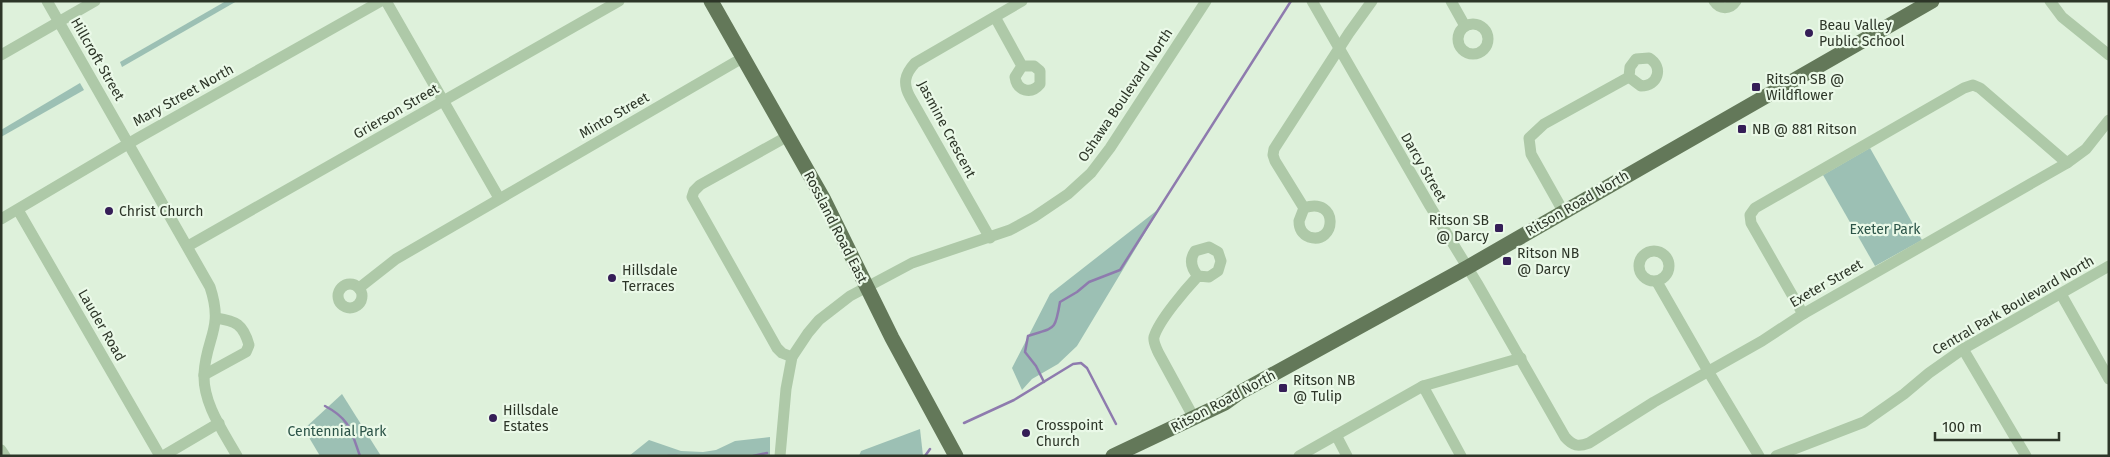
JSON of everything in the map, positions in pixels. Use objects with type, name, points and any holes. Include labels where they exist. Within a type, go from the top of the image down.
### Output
[{"type":"main road","name":"Rossland Road East","points":[[711,1],[824,200],[924,398],[956,456]]},
{"type":"main road","name":"Ritson Road North","points":[[1113,456],[1225,403],[1239,393],[1468,267],[1932,1]]},
{"type":"street","name":"Hillcroft Street","points":[[47,1],[210,287],[216,318],[214,333],[205,362],[204,375],[208,399],[236,456]]},
{"type":"street","points":[[1,55],[95,1]]},
{"type":"street","name":"Mary Street North","points":[[1,219],[128,144],[381,1]]},
{"type":"street","points":[[386,1],[499,198]]},
{"type":"street","name":"Grierson Street","points":[[188,246],[619,1]]},
{"type":"street","name":"Jasmine Crescent","points":[[990,238],[910,97],[906,89],[905,80],[908,71],[915,63],[1022,1]]},
{"type":"street","name":"Oshawa Boulevard North","points":[[780,456],[786,389],[792,357],[808,332],[819,320],[842,301],[922,258],[990,238],[1034,217],[1068,194],[1091,173],[1110,148],[1206,1]]},
{"type":"street","name":"Darcy Street","points":[[1312,1],[1559,424]]},
{"type":"street","points":[[1304,208],[1273,155],[1274,149],[1349,33],[1372,1]]},
{"type":"street","points":[[1451,1],[1465,26]]},
{"type":"street","points":[[1714,1],[1718,6],[1725,8],[1734,5],[1736,1]]},
{"type":"street","points":[[2050,1],[2062,17],[2109,55]]},
{"type":"street","points":[[995,17],[1022,66]]},
{"type":"street","name":"Minto Street","points":[[359,288],[396,259],[744,57]]},
{"type":"street","points":[[1563,211],[1531,154],[1529,138],[1544,124],[1629,77]]},
{"type":"street","points":[[1803,314],[1751,223],[1750,215],[1755,208],[1972,85],[1980,88],[2067,163]]},
{"type":"street","name":"Exeter Street","points":[[1559,424],[1565,437],[1571,444],[1580,447],[1589,443],[1646,407],[1762,341],[1803,314],[2067,163],[2086,149],[2109,120]]},
{"type":"street","points":[[788,136],[700,185],[694,190],[692,197],[777,348],[782,353],[792,357]]},
{"type":"street","name":"Lauder Road","points":[[18,210],[160,456]]},
{"type":"street","name":"Central Park Boulevard North","points":[[1776,456],[1864,422],[1963,349],[2109,266]]},
{"type":"street","points":[[1194,418],[1154,344],[1154,337],[1167,315],[1198,276]]},
{"type":"street","points":[[1657,282],[1708,372],[1759,456]]},
{"type":"street","points":[[2061,294],[2109,379]]},
{"type":"street","points":[[204,375],[246,352],[249,345],[238,324],[233,320],[216,318]]},
{"type":"street","points":[[1963,349],[2026,456]]},
{"type":"street","points":[[1299,456],[1423,386],[1521,358]]},
{"type":"street","points":[[1423,386],[1461,456]]},
{"type":"street","points":[[164,456],[219,423]]},
{"type":"street","points":[[1336,435],[1347,456]]},
{"type":"street","points":[[1,450],[5,456]]},
{"type":"green space","points":[[226,1],[237,1],[122,67],[120,62]]},
{"type":"green space","points":[[80,83],[84,90],[1,137],[1,130]]},
{"type":"green space","name":"Exeter Park","points":[[1870,148],[1922,240],[1875,266],[1823,175]]},
{"type":"green space","points":[[1160,208],[1077,346],[1058,364],[1032,379],[1022,390],[1012,368],[1050,294]]},
{"type":"green space","name":"Centennial Park","points":[[342,394],[381,456],[320,456],[304,429]]},
{"type":"green space","points":[[920,429],[923,456],[859,456],[861,451]]},
{"type":"green space","points":[[770,437],[770,456],[629,456],[649,440],[681,451],[703,452],[716,450],[735,441]]},
{"type":"waterway","points":[[1044,382],[1036,366],[1025,352],[1028,336],[1049,329],[1055,324],[1060,302],[1089,282],[1120,270],[1291,1]]},
{"type":"waterway","points":[[964,423],[1014,400],[1073,364],[1081,363],[1087,368],[1116,424]]},
{"type":"waterway","points":[[325,406],[345,421],[352,433],[360,456]]},
{"type":"waterway","points":[[925,456],[930,449]]},
{"type":"waterway","points":[[753,456],[767,453]]},
{"type":"waterway","points":[[668,456],[677,456]]},
{"type":"place","name":"Beau Valley Public School","points":[[1809,33]]},
{"type":"place","name":"Ritson SB @ Wildflower","points":[[1756,87]]},
{"type":"place","name":"NB @ 881 Ritson","points":[[1742,129]]},
{"type":"place","name":"Christ Church","points":[[109,211]]},
{"type":"place","name":"Ritson SB @ Darcy","points":[[1499,228]]},
{"type":"place","name":"Ritson NB @ Darcy","points":[[1507,261]]},
{"type":"place","name":"Hillsdale Terraces","points":[[612,278]]},
{"type":"place","name":"Ritson NB @ Tulip","points":[[1283,388]]},
{"type":"place","name":"Hillsdale Estates","points":[[493,418]]},
{"type":"place","name":"Crosspoint Church","points":[[1026,433]]}]
